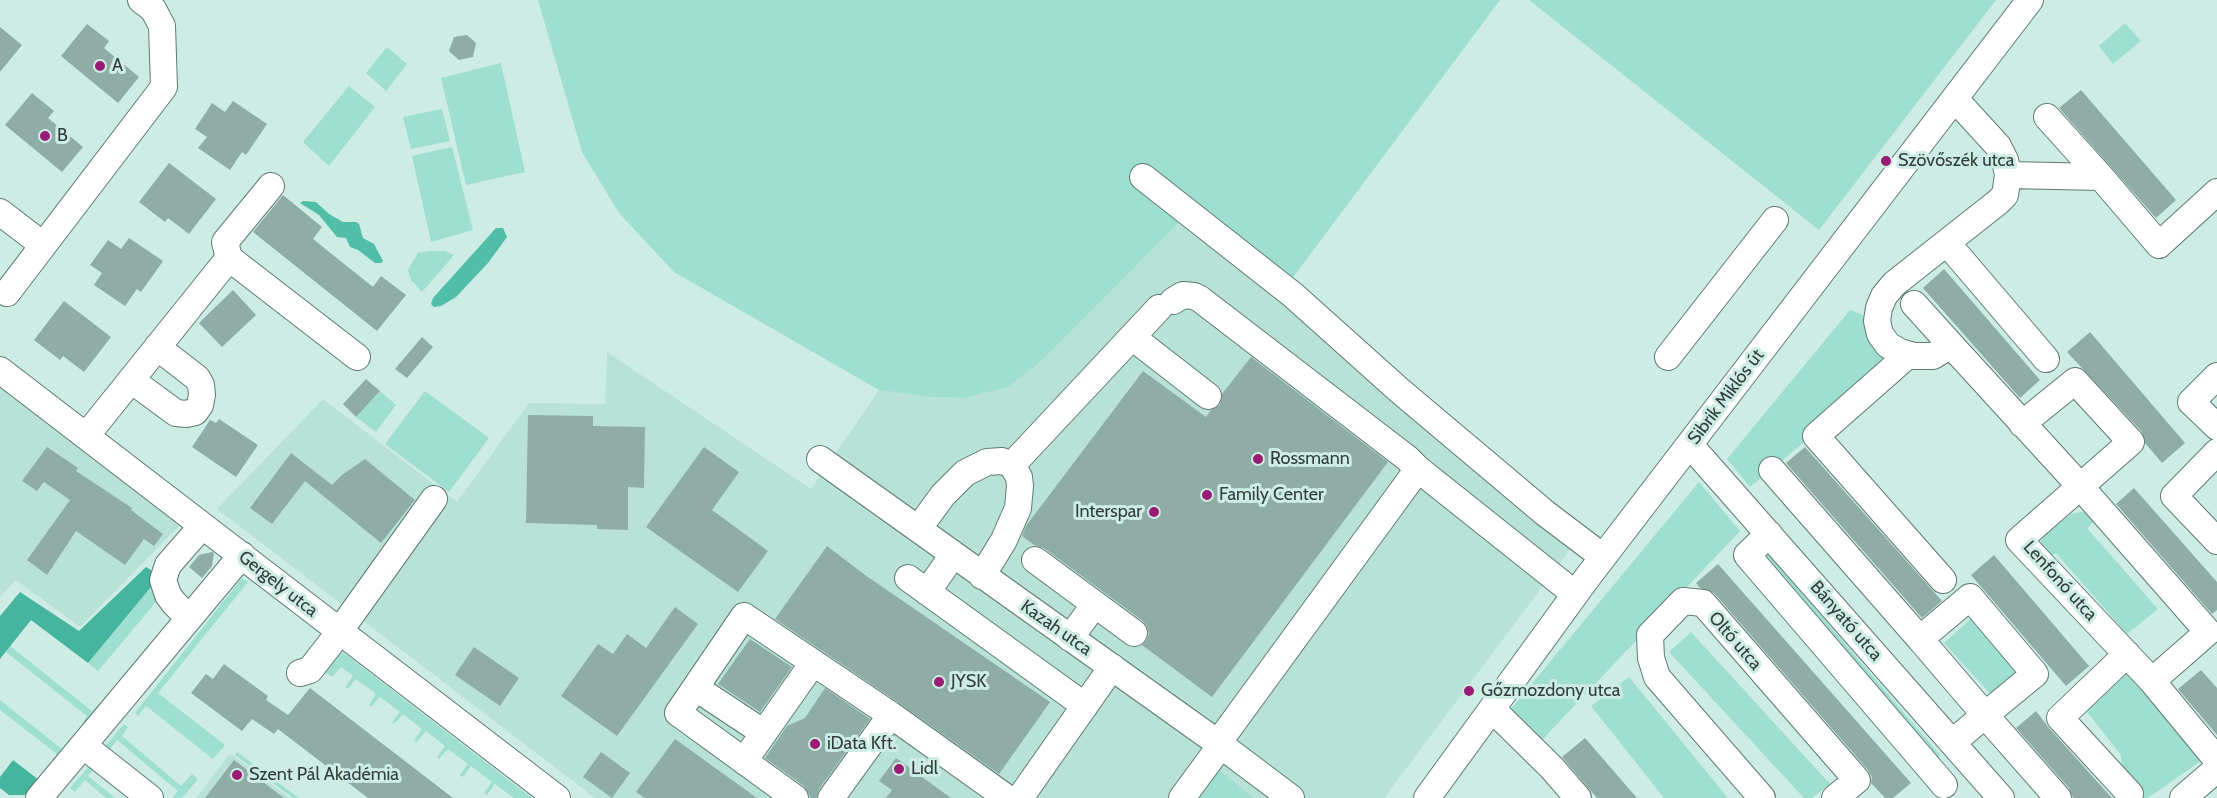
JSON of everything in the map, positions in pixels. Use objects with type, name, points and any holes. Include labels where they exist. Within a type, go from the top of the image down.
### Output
[{"type":"street","points":[[7,293],[164,87],[162,26],[153,9],[141,0]]},
{"type":"street","name":"Sibrik Miklós út","points":[[1427,798],[1575,594],[2030,0]]},
{"type":"street","points":[[1951,345],[1933,356],[1899,352],[1888,345],[1880,333],[1877,321],[1884,296],[1894,284],[2005,195],[2008,175],[2005,160],[1998,146],[1955,99]]},
{"type":"street","points":[[2047,117],[2159,245],[2217,192]]},
{"type":"street","points":[[2008,175],[2101,177]]},
{"type":"street","points":[[1143,177],[1293,295],[1399,390],[1545,513],[1603,557]]},
{"type":"street","points":[[271,186],[225,242],[229,258],[357,357]]},
{"type":"street","points":[[0,212],[43,246]]},
{"type":"street","points":[[1668,357],[1775,220]]},
{"type":"street","points":[[1947,243],[2046,359]]},
{"type":"street","points":[[86,436],[229,258]]},
{"type":"street","points":[[1012,465],[1166,304],[1183,295],[1194,296],[1407,458],[1575,594]]},
{"type":"street","points":[[1914,304],[2080,486],[2208,632],[2152,681]]},
{"type":"street","points":[[1132,337],[1208,396]]},
{"type":"street","points":[[131,380],[177,413],[195,412],[200,405],[202,395],[201,385],[197,378],[157,347]]},
{"type":"street","points":[[1908,354],[1816,436],[1943,580]]},
{"type":"street","name":"Gergely utca","points":[[0,369],[557,798]]},
{"type":"street","points":[[2217,376],[2191,402],[2217,427]]},
{"type":"street","name":"Lenfonó utca","points":[[2022,424],[2075,381],[2131,442],[2019,540],[2152,681],[2217,760]]},
{"type":"street","name":"Bányató utca","points":[[1690,445],[2001,798]]},
{"type":"street","points":[[2217,452],[2174,496],[2217,541]]},
{"type":"street","name":"Kazah utca","points":[[820,459],[1220,744],[1291,798]]},
{"type":"street","points":[[918,529],[943,495],[964,473],[975,466],[996,460],[1012,465],[1019,477],[1018,508],[1004,540],[982,576]]},
{"type":"street","points":[[1182,798],[1418,469]]},
{"type":"street","points":[[1772,470],[2058,798]]},
{"type":"street","points":[[300,674],[310,670],[339,632],[434,498]]},
{"type":"street","points":[[189,618],[168,595],[163,580],[168,565],[202,526]]},
{"type":"street","points":[[1769,534],[1746,555],[1936,792],[1970,762]]},
{"type":"street","points":[[39,798],[242,555]]},
{"type":"street","points":[[953,555],[918,585],[1085,706]]},
{"type":"street","points":[[1035,560],[1134,633]]},
{"type":"street","points":[[1920,639],[1970,597],[2035,674],[1953,742]]},
{"type":"street","name":"Oltó utca","points":[[1762,798],[1657,677],[1651,658],[1650,635],[1683,601],[1703,603],[1857,780],[1835,798]]},
{"type":"street","points":[[1070,638],[1095,604]]},
{"type":"street","points":[[795,798],[678,713],[744,616],[891,715],[1007,798]]},
{"type":"street","points":[[2127,654],[2060,718],[2130,794]]},
{"type":"street","points":[[744,761],[813,663]]},
{"type":"street","points":[[1020,798],[1112,667]]},
{"type":"street","points":[[696,688],[764,733]]},
{"type":"street","points":[[1492,709],[1552,768],[1578,798]]},
{"type":"street","points":[[831,798],[891,715]]},
{"type":"street","points":[[84,746],[150,798]]},
{"type":"street","points":[[2183,798],[2217,769]]},
{"type":"shaded area","points":[[538,0],[1500,0],[1280,295],[1186,216],[1044,359],[1008,387],[966,398],[930,397],[879,390],[674,272],[619,213],[582,152]]},
{"type":"shaded area","points":[[1529,0],[1996,0],[1819,230]]},
{"type":"shaded area","points":[[2125,23],[2141,41],[2113,64],[2099,46]]},
{"type":"shaded area","points":[[387,47],[407,64],[386,91],[366,73]]},
{"type":"shaded area","points":[[501,63],[525,172],[466,185],[441,78]]},
{"type":"shaded area","points":[[349,86],[375,107],[329,166],[303,142]]},
{"type":"shaded area","points":[[442,109],[450,141],[411,149],[403,117]]},
{"type":"shaded area","points":[[452,147],[473,230],[431,242],[412,156]]},
{"type":"shaded area","points":[[303,201],[316,202],[329,214],[343,222],[359,224],[363,238],[374,244],[383,261],[375,263],[350,247],[346,238],[337,237],[319,215],[300,203]]},
{"type":"shaded area","points":[[1187,216],[1575,543],[1384,798],[595,798],[217,509],[323,399],[457,502],[529,403],[605,404],[607,352],[811,489],[879,390],[930,397],[966,398],[1008,387],[1044,359]]},
{"type":"shaded area","points":[[496,228],[503,228],[507,237],[488,263],[456,297],[441,306],[434,307],[431,304],[433,298]]},
{"type":"shaded area","points":[[445,251],[454,255],[422,292],[411,280],[408,270],[418,253]]},
{"type":"shaded area","points":[[1850,310],[1863,315],[1867,335],[1876,349],[1885,356],[1878,381],[1750,487],[1727,459]]},
{"type":"shaded area","points":[[0,385],[182,523],[80,627],[16,580],[0,597]]},
{"type":"shaded area","points":[[380,391],[396,405],[376,432],[356,417]]},
{"type":"shaded area","points":[[425,391],[489,438],[449,492],[385,444]]},
{"type":"shaded area","points":[[1699,482],[1740,531],[1542,740],[1511,709]]},
{"type":"shaded area","points":[[2092,513],[2098,518],[2087,528],[2158,609],[2127,634],[2056,553],[2046,560],[2040,544],[2043,537],[2071,514]]},
{"type":"shaded area","points":[[1765,550],[1940,755],[1933,764],[1753,561]]},
{"type":"shaded area","points":[[146,567],[151,570],[151,587],[88,663],[31,620],[0,659],[0,616],[20,592],[79,631]]},
{"type":"shaded area","points":[[242,578],[248,582],[158,693],[225,745],[213,759],[146,706],[138,716],[135,713]]},
{"type":"shaded area","points":[[151,587],[156,602],[98,671],[88,663]]},
{"type":"shaded area","points":[[1972,618],[2022,673],[1994,698],[1944,643]]},
{"type":"shaded area","points":[[1691,632],[1830,784],[1812,798],[1804,798],[1669,652]]},
{"type":"shaded area","points":[[10,646],[92,711],[103,700],[83,729],[79,729],[87,716],[6,652]]},
{"type":"shaded area","points":[[340,650],[532,798],[514,798],[495,784],[487,795],[484,793],[492,782],[471,766],[463,777],[460,775],[468,764],[448,749],[439,759],[437,757],[445,746],[426,731],[417,742],[414,740],[422,729],[403,714],[394,724],[392,722],[400,712],[380,697],[371,707],[369,705],[376,694],[356,679],[348,689],[345,687],[353,676],[341,667],[332,677],[324,671]]},
{"type":"shaded area","points":[[2124,667],[2205,758],[2148,798],[2130,798],[2123,777],[2121,755],[2087,712]]},
{"type":"shaded area","points":[[1629,677],[1728,798],[1664,798],[1591,706]]},
{"type":"shaded area","points":[[0,700],[62,749],[72,738],[73,741],[52,767],[48,767],[57,754],[0,710]]},
{"type":"shaded area","points":[[124,724],[128,727],[122,736],[181,786],[192,774],[198,779],[182,798],[172,798],[178,791],[117,740],[108,752],[104,748]]},
{"type":"shaded area","points":[[237,752],[299,798],[293,798],[235,755]]},
{"type":"shaded area","name":"Szent Pál Akadémia","points":[[230,753],[290,798],[196,798]]},
{"type":"shaded area","points":[[13,760],[39,780],[25,795],[9,795],[0,788],[0,777]]},
{"type":"shaded area","points":[[91,764],[95,767],[88,776],[115,798],[106,798],[85,780],[75,792],[70,788]]},
{"type":"shaded area","points":[[1216,768],[1254,798],[1194,798]]},
{"type":"building","name":"A","points":[[87,24],[109,41],[104,48],[139,77],[118,103],[61,56]]},
{"type":"building","points":[[0,27],[22,45],[0,72]]},
{"type":"building","points":[[467,35],[476,43],[473,57],[459,60],[449,51],[454,37]]},
{"type":"building","points":[[2081,90],[2176,200],[2156,218],[2059,108]]},
{"type":"building","name":"B","points":[[32,93],[54,111],[48,118],[83,147],[62,172],[5,125]]},
{"type":"building","points":[[233,101],[267,124],[246,155],[242,152],[230,170],[198,148],[207,137],[195,129],[212,103],[225,112]]},
{"type":"building","points":[[169,163],[216,199],[189,234],[168,218],[165,222],[139,202]]},
{"type":"building","points":[[283,195],[322,227],[313,239],[373,287],[381,276],[406,295],[377,331],[253,232]]},
{"type":"building","points":[[129,238],[163,261],[141,292],[137,289],[125,306],[94,285],[102,273],[90,265],[108,240],[121,249]]},
{"type":"building","points":[[1944,269],[2040,380],[2020,398],[1923,288]]},
{"type":"building","points":[[233,290],[256,315],[222,347],[199,323]]},
{"type":"building","points":[[64,301],[111,337],[84,372],[63,356],[60,360],[34,340]]},
{"type":"building","points":[[2090,332],[2185,443],[2162,463],[2145,443],[2142,432],[2067,352]]},
{"type":"building","points":[[422,337],[433,347],[407,378],[395,369]]},
{"type":"building","name":"Family Center","points":[[1251,357],[1388,462],[1212,697],[1142,645],[1149,634],[1143,621],[1044,548],[1034,545],[1022,536],[1026,526],[1143,371],[1206,417],[1211,410],[1220,405],[1222,394]]},
{"type":"building","points":[[366,379],[380,391],[356,417],[343,404]]},
{"type":"building","points":[[528,415],[593,416],[593,426],[645,427],[644,488],[628,487],[628,530],[597,529],[597,525],[526,523]]},
{"type":"building","points":[[219,419],[258,445],[236,477],[192,447],[210,420],[216,423]]},
{"type":"building","points":[[47,447],[78,468],[76,471],[132,508],[131,510],[163,534],[154,546],[144,539],[125,565],[76,531],[47,575],[27,560],[70,500],[44,482],[37,491],[22,481]]},
{"type":"building","points":[[704,447],[739,472],[712,510],[768,551],[738,592],[646,527]]},
{"type":"building","points":[[1805,447],[1942,601],[1922,618],[1786,463]]},
{"type":"building","points":[[291,453],[332,485],[365,459],[415,500],[381,543],[305,481],[272,524],[250,508]]},
{"type":"building","points":[[2134,488],[2217,582],[2217,610],[2212,614],[2116,504]]},
{"type":"building","name":"JYSK","points":[[827,546],[865,575],[1050,702],[999,774],[775,619]]},
{"type":"building","points":[[214,553],[212,566],[202,578],[189,567],[199,555]]},
{"type":"building","points":[[1994,555],[2089,666],[2066,686],[1971,575]]},
{"type":"building","points":[[1718,564],[1911,783],[1893,798],[1885,798],[1871,783],[1872,777],[1868,770],[1714,593],[1700,588],[1696,583]]},
{"type":"building","points":[[675,607],[698,624],[617,736],[561,696],[598,644],[613,654],[627,634],[646,648]]},
{"type":"building","points":[[750,639],[792,667],[760,712],[718,684]]},
{"type":"building","points":[[474,647],[519,678],[500,706],[455,675]]},
{"type":"building","points":[[224,664],[268,696],[266,700],[288,715],[310,688],[453,798],[368,798],[278,729],[274,734],[252,719],[242,731],[191,693],[206,674],[213,679]]},
{"type":"building","points":[[2201,670],[2217,688],[2217,735],[2178,689]]},
{"type":"building","name":"iData Kft.","points":[[825,688],[870,719],[819,789],[816,798],[811,798],[804,786],[765,758],[787,726],[805,718]]},
{"type":"building","points":[[2036,711],[2112,798],[2073,798],[2069,788],[2016,728]]},
{"type":"building","points":[[1585,738],[1637,798],[1597,798],[1562,757]]},
{"type":"building","points":[[675,739],[757,798],[645,798],[636,792]]},
{"type":"building","points":[[601,752],[630,773],[612,798],[583,777]]},
{"type":"building","name":"Lidl","points":[[896,758],[951,798],[886,798],[892,790],[879,781]]},
{"type":"building","name":"Szent Pál Akadémia","points":[[234,760],[284,798],[205,798]]},
{"type":"place","name":"A","points":[[100,66]]},
{"type":"place","name":"B","points":[[45,136]]},
{"type":"place","name":"Szövőszék utca","points":[[1886,161]]},
{"type":"place","name":"Rossmann","points":[[1258,459]]},
{"type":"place","name":"Family Center","points":[[1207,495]]},
{"type":"place","name":"Interspar","points":[[1154,512]]},
{"type":"place","name":"JYSK","points":[[939,682]]},
{"type":"place","name":"Gőzmozdony utca","points":[[1469,691]]},
{"type":"place","name":"iData Kft.","points":[[815,744]]},
{"type":"place","name":"Lidl","points":[[899,769]]},
{"type":"place","name":"Szent Pál Akadémia","points":[[237,775]]}]
